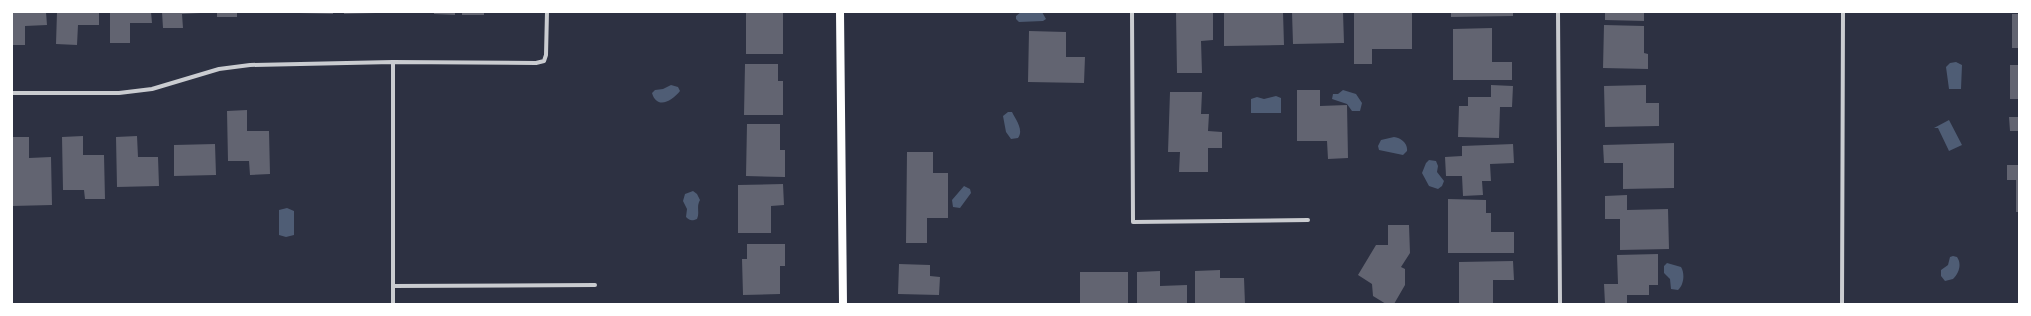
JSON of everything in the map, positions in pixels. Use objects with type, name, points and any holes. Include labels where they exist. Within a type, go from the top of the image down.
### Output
[{"type":"main road","points":[[840,12],[843,304]]},
{"type":"street","points":[[12,93],[119,93],[146,90],[219,69],[250,65],[393,62],[536,63],[544,61],[546,55],[547,12]]},
{"type":"street","points":[[1132,12],[1133,222],[1308,220]]},
{"type":"street","points":[[1558,12],[1560,304]]},
{"type":"street","points":[[1842,304],[1843,12]]},
{"type":"street","points":[[393,62],[393,304]]},
{"type":"street","points":[[393,286],[595,285]]},
{"type":"water","points":[[1021,12],[1042,12],[1046,19],[1043,21],[1019,22],[1016,19],[1016,16]]},
{"type":"water","points":[[1956,62],[1962,65],[1961,89],[1949,89],[1946,67],[1950,63]]},
{"type":"water","points":[[671,85],[678,87],[680,91],[673,98],[669,101],[661,102],[654,98],[652,93],[655,90],[663,89]]},
{"type":"water","points":[[1343,90],[1356,94],[1362,103],[1360,111],[1352,111],[1347,104],[1332,99],[1333,94],[1338,94]]},
{"type":"water","points":[[1276,96],[1281,98],[1281,113],[1251,113],[1251,99],[1257,97],[1264,99]]},
{"type":"water","points":[[1008,112],[1012,112],[1019,125],[1020,135],[1018,138],[1011,139],[1006,132],[1003,116]]},
{"type":"water","points":[[1949,120],[1962,145],[1949,151],[1938,128],[1934,128]]},
{"type":"water","points":[[1394,137],[1399,138],[1405,143],[1407,151],[1403,155],[1379,150],[1378,146],[1381,140]]},
{"type":"water","points":[[1429,160],[1436,161],[1438,166],[1437,172],[1444,181],[1442,186],[1438,189],[1429,186],[1422,173],[1426,163]]},
{"type":"water","points":[[964,186],[970,189],[971,193],[960,208],[953,207],[952,200]]},
{"type":"water","points":[[693,191],[697,194],[700,200],[697,219],[691,220],[686,217],[687,209],[683,201],[685,194]]},
{"type":"water","points":[[287,208],[294,211],[294,235],[286,237],[279,235],[279,210]]},
{"type":"water","points":[[1950,257],[1957,257],[1960,265],[1957,274],[1953,279],[1945,281],[1941,276],[1941,270],[1948,265]]},
{"type":"water","points":[[1667,263],[1681,267],[1683,282],[1678,290],[1671,289],[1670,279],[1664,273],[1664,266]]},
{"type":"building","points":[[12,12],[46,12],[47,25],[25,26],[25,45],[12,45]]},
{"type":"building","points":[[57,12],[99,12],[99,25],[78,25],[77,45],[56,44]]},
{"type":"building","points":[[110,12],[151,12],[152,23],[130,23],[130,43],[110,43]]},
{"type":"building","points":[[162,12],[201,13],[182,14],[183,28],[163,28]]},
{"type":"building","points":[[217,12],[237,12],[237,17],[217,17]]},
{"type":"building","points":[[333,12],[333,14],[299,13]]},
{"type":"building","points":[[344,12],[376,12],[376,13],[344,14]]},
{"type":"building","points":[[434,12],[455,12],[455,15],[434,14]]},
{"type":"building","points":[[462,12],[484,12],[484,15],[462,15]]},
{"type":"building","points":[[746,12],[783,12],[783,54],[746,54]]},
{"type":"building","points":[[1176,12],[1213,12],[1213,40],[1201,41],[1202,73],[1177,73]]},
{"type":"building","points":[[1224,12],[1283,12],[1284,45],[1224,46]]},
{"type":"building","points":[[1292,12],[1343,12],[1344,43],[1293,44]]},
{"type":"building","points":[[1354,12],[1412,12],[1412,49],[1372,49],[1372,64],[1354,64]]},
{"type":"building","points":[[1451,12],[1513,12],[1513,16],[1451,17]]},
{"type":"building","points":[[1605,12],[1644,12],[1644,21],[1605,20]]},
{"type":"building","points":[[2012,14],[2019,14],[2019,48],[2012,48]]},
{"type":"building","points":[[1604,25],[1644,26],[1644,53],[1648,54],[1648,69],[1603,68]]},
{"type":"building","points":[[1492,28],[1492,62],[1512,62],[1512,80],[1453,80],[1453,29]]},
{"type":"building","points":[[1029,31],[1066,32],[1066,57],[1085,57],[1084,83],[1028,82]]},
{"type":"building","points":[[745,64],[778,64],[778,81],[783,81],[783,115],[744,115]]},
{"type":"building","points":[[2010,65],[2019,65],[2019,99],[2010,99]]},
{"type":"building","points":[[1491,85],[1513,86],[1512,107],[1500,107],[1499,138],[1458,137],[1459,106],[1468,106],[1468,97],[1491,97]]},
{"type":"building","points":[[1646,85],[1646,103],[1659,103],[1659,126],[1605,127],[1604,86]]},
{"type":"building","points":[[1297,90],[1320,90],[1320,106],[1347,105],[1348,158],[1328,159],[1327,141],[1297,141]]},
{"type":"building","points":[[1170,92],[1202,92],[1201,114],[1209,114],[1208,131],[1222,132],[1222,148],[1208,148],[1208,172],[1179,172],[1180,152],[1168,152]]},
{"type":"building","points":[[247,110],[247,131],[269,131],[270,174],[250,175],[249,161],[228,161],[227,111]]},
{"type":"building","points":[[2009,117],[2019,117],[2019,131],[2010,131]]},
{"type":"building","points":[[747,124],[780,124],[780,150],[785,150],[785,177],[746,176]]},
{"type":"building","points":[[83,136],[83,155],[104,155],[105,199],[85,199],[84,190],[63,190],[62,137]]},
{"type":"building","points":[[137,136],[138,157],[158,157],[159,186],[117,187],[116,137]]},
{"type":"building","points":[[12,137],[29,137],[29,158],[51,157],[52,205],[12,206]]},
{"type":"building","points":[[1674,143],[1674,188],[1623,189],[1623,163],[1604,163],[1603,145]]},
{"type":"building","points":[[215,144],[216,175],[174,176],[174,145]]},
{"type":"building","points":[[1513,144],[1514,163],[1490,164],[1491,181],[1482,181],[1483,195],[1463,196],[1462,176],[1446,176],[1445,157],[1462,156],[1462,146]]},
{"type":"building","points":[[907,152],[933,152],[933,173],[948,173],[948,218],[927,218],[927,243],[906,243]]},
{"type":"building","points":[[2007,165],[2019,165],[2019,212],[2016,212],[2016,180],[2007,180]]},
{"type":"building","points":[[783,184],[784,205],[771,206],[771,233],[738,233],[738,185]]},
{"type":"building","points":[[1627,195],[1627,210],[1668,209],[1669,249],[1620,250],[1620,219],[1605,219],[1605,196]]},
{"type":"building","points":[[1448,199],[1486,200],[1486,213],[1491,213],[1491,232],[1514,232],[1514,253],[1448,253]]},
{"type":"building","points":[[1388,225],[1409,225],[1410,253],[1401,267],[1405,269],[1405,285],[1394,304],[1386,304],[1373,296],[1372,284],[1358,275],[1376,245],[1388,245]]},
{"type":"building","points":[[747,244],[785,244],[785,266],[780,266],[780,294],[743,295],[742,259],[747,259]]},
{"type":"building","points":[[1658,254],[1658,285],[1649,285],[1649,295],[1627,295],[1627,304],[1605,304],[1604,284],[1618,284],[1617,255]]},
{"type":"building","points":[[1513,261],[1514,280],[1493,280],[1493,304],[1459,304],[1459,262]]},
{"type":"building","points":[[899,264],[930,265],[930,276],[940,277],[939,295],[898,294]]},
{"type":"building","points":[[1220,270],[1220,278],[1244,278],[1245,304],[1195,304],[1195,271]]},
{"type":"building","points":[[1160,271],[1160,286],[1187,285],[1187,304],[1137,304],[1137,272]]},
{"type":"building","points":[[1080,272],[1128,272],[1128,304],[1080,304]]}]
